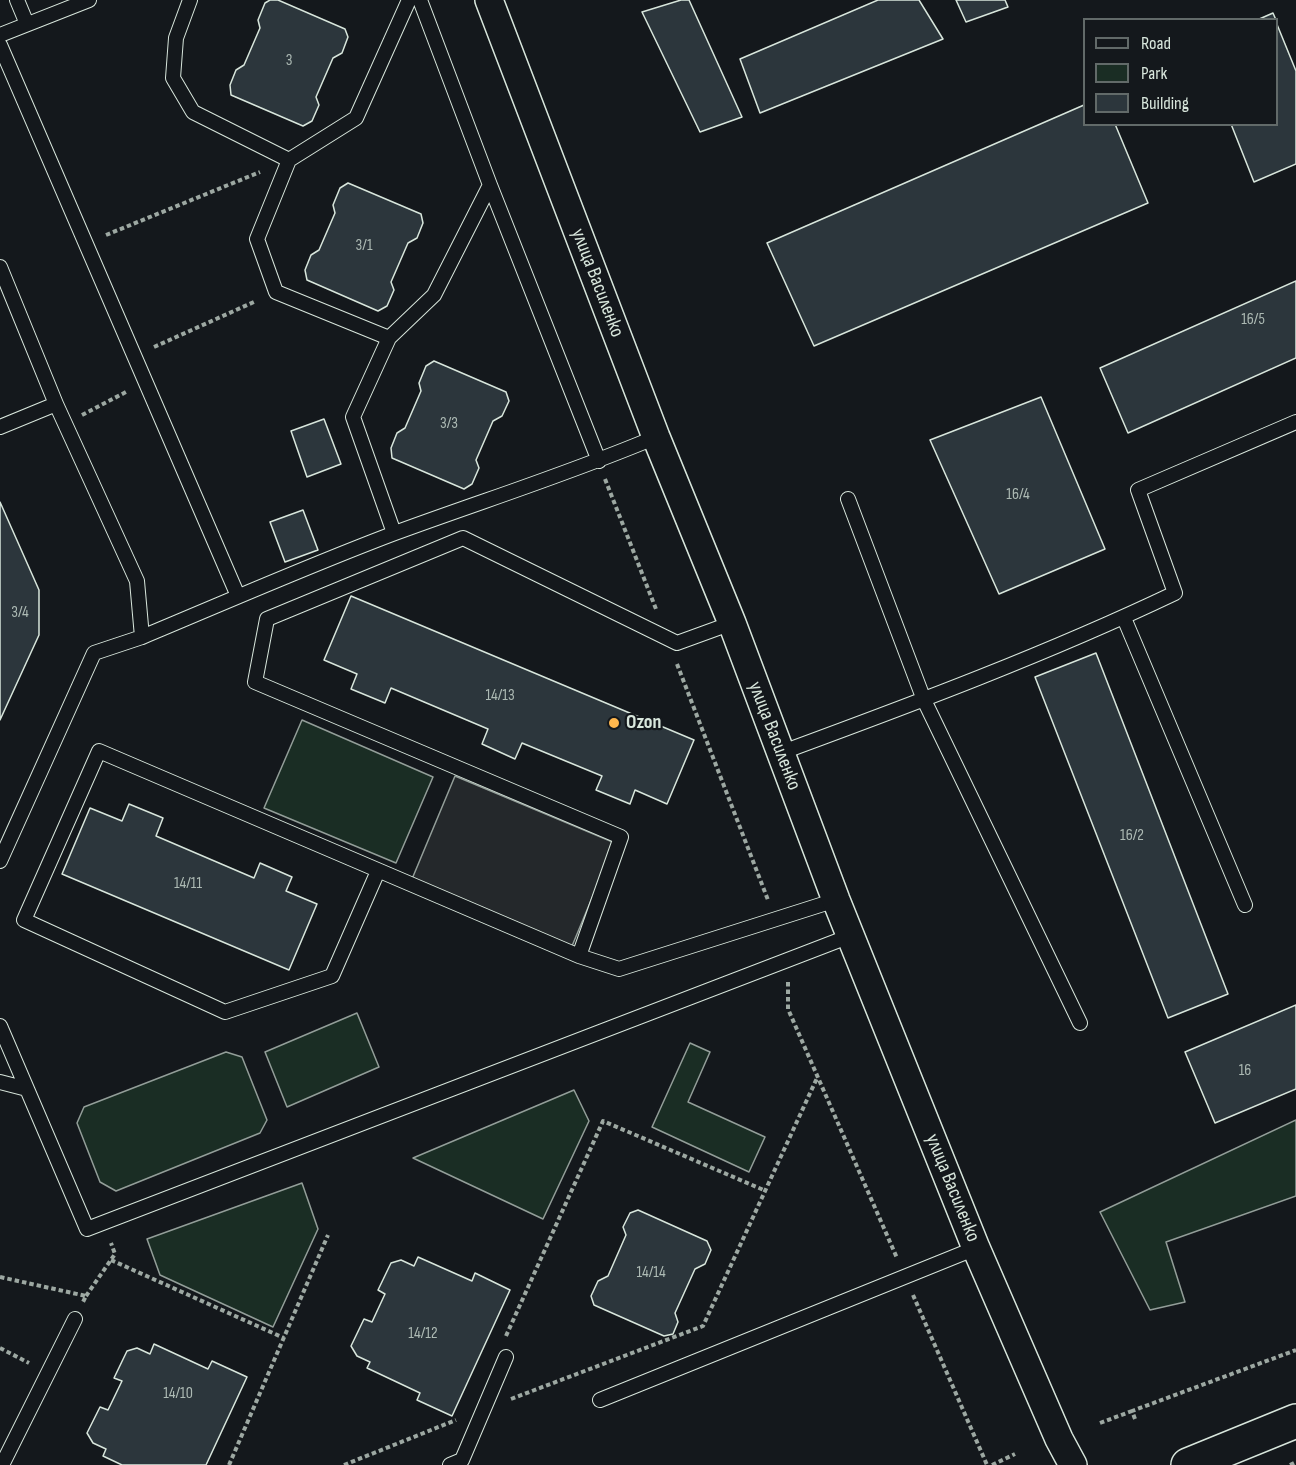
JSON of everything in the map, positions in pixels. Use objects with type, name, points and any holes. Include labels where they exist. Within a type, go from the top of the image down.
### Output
[{"type":"main road","points":[[1188,1465],[1296,1421]]},
{"type":"street","name":"улица Василенко","points":[[489,0],[656,437],[732,623],[850,936],[976,1248],[1073,1465]]},
{"type":"lane","points":[[17,0],[27,24]]},
{"type":"lane","points":[[0,34],[89,0]]},
{"type":"lane","points":[[190,0],[176,38],[173,78],[193,112],[289,160]]},
{"type":"lane","points":[[389,338],[276,292],[257,239],[289,160],[356,118],[409,0]]},
{"type":"lane","points":[[420,0],[598,461]]},
{"type":"lane","points":[[0,45],[238,596]]},
{"type":"lane","points":[[394,533],[353,417],[389,338],[434,295],[490,185]]},
{"type":"lane","points":[[0,267],[64,423],[137,581],[142,637]]},
{"type":"lane","points":[[0,427],[56,404]]},
{"type":"lane","points":[[780,753],[924,700],[1124,618],[1175,593],[1138,490],[1296,422]]},
{"type":"lane","points":[[0,861],[94,653],[142,637],[394,533],[598,461],[656,437]]},
{"type":"lane","points":[[848,499],[924,700],[1080,1023]]},
{"type":"lane","points":[[579,956],[621,837],[255,682],[267,619],[463,538],[677,643],[732,623]]},
{"type":"lane","points":[[1124,618],[1245,905]]},
{"type":"lane","points":[[378,871],[332,976],[225,1012],[24,920],[99,752],[579,956],[619,969],[836,900]]},
{"type":"lane","points":[[0,1026],[87,1229],[850,936]]},
{"type":"lane","points":[[0,1082],[27,1089]]},
{"type":"lane","points":[[600,1400],[976,1248]]},
{"type":"lane","points":[[2,1465],[75,1319]]},
{"type":"lane","points":[[450,1465],[462,1460],[506,1358]]},
{"type":"path","points":[[85,243],[289,160]]},
{"type":"path","points":[[134,356],[276,292]]},
{"type":"path","points":[[64,423],[145,382]]},
{"type":"path","points":[[344,1465],[703,1326],[818,1078]]},
{"type":"path","points":[[505,1339],[603,1121],[766,1191]]},
{"type":"path","points":[[75,1319],[87,1296],[116,1254],[103,1222]]},
{"type":"path","points":[[229,1465],[328,1236]]},
{"type":"path","points":[[111,1260],[284,1338]]},
{"type":"path","points":[[0,1277],[87,1296]]},
{"type":"path","points":[[0,1348],[48,1373]]},
{"type":"path","points":[[1100,1423],[1296,1350]]},
{"type":"path","points":[[1132,1411],[1135,1419]]},
{"type":"path","points":[[992,1465],[1015,1454]]},
{"type":"path","points":[[1290,1465],[1296,1462]]},
{"type":"green space","points":[[302,720],[433,777],[396,863],[264,808]]},
{"type":"green space","points":[[357,1013],[379,1067],[287,1107],[265,1052]]},
{"type":"green space","points":[[690,1043],[710,1052],[688,1102],[765,1137],[749,1172],[652,1127]]},
{"type":"green space","points":[[226,1052],[242,1057],[267,1120],[260,1133],[116,1191],[100,1182],[77,1123],[84,1107]]},
{"type":"green space","points":[[574,1090],[589,1121],[543,1219],[413,1158]]},
{"type":"green space","points":[[1296,1120],[1296,1196],[1166,1242],[1185,1302],[1150,1310],[1100,1212]]},
{"type":"green space","points":[[302,1183],[318,1229],[273,1327],[160,1275],[147,1239]]},
{"type":"shaded area","points":[[455,776],[615,843],[572,946],[412,879]]},
{"type":"building","points":[[278,0],[345,29],[348,37],[342,53],[333,58],[316,97],[319,105],[312,121],[303,126],[231,95],[230,85],[236,70],[244,65],[260,28],[258,20],[265,3]]},
{"type":"building","points":[[681,0],[689,0],[742,117],[700,132],[642,12]]},
{"type":"building","points":[[878,0],[919,0],[943,39],[760,113],[740,59]]},
{"type":"building","points":[[956,0],[1005,0],[1008,7],[966,22]]},
{"type":"building","points":[[1273,13],[1275,18],[1262,18]]},
{"type":"building","points":[[1278,27],[1296,71],[1296,164],[1254,182],[1232,126],[1278,126]]},
{"type":"building","points":[[1083,105],[1083,126],[1116,126],[1148,203],[814,346],[767,243]]},
{"type":"building","points":[[348,183],[421,214],[423,223],[417,238],[408,243],[391,282],[394,290],[387,306],[378,311],[307,280],[305,270],[311,255],[319,250],[335,213],[333,205],[340,188]]},
{"type":"building","points":[[1296,281],[1296,358],[1128,433],[1100,368]]},
{"type":"building","points":[[434,361],[506,392],[509,401],[502,416],[493,421],[476,460],[479,468],[472,484],[464,489],[392,458],[391,448],[397,433],[405,428],[421,391],[419,383],[426,366]]},
{"type":"building","points":[[1041,397],[1105,549],[999,594],[930,440]]},
{"type":"building","points":[[324,419],[341,464],[307,477],[291,431]]},
{"type":"building","points":[[0,502],[39,590],[39,635],[0,720]]},
{"type":"building","points":[[303,510],[318,550],[285,562],[270,522]]},
{"type":"building","points":[[351,596],[694,740],[667,804],[635,790],[630,804],[596,790],[602,776],[522,743],[515,759],[482,744],[488,729],[391,688],[385,703],[351,689],[357,674],[324,660]]},
{"type":"building","points":[[1096,653],[1228,994],[1168,1018],[1035,677]]},
{"type":"building","points":[[129,804],[163,818],[156,836],[254,878],[260,863],[292,877],[286,891],[317,904],[289,970],[62,874],[90,808],[122,821]]},
{"type":"building","points":[[1296,1005],[1296,1089],[1215,1123],[1185,1052]]},
{"type":"building","points":[[638,1210],[707,1241],[711,1250],[705,1264],[695,1269],[675,1313],[678,1322],[673,1334],[664,1336],[594,1305],[591,1296],[598,1281],[608,1276],[626,1235],[623,1227],[630,1213]]},
{"type":"building","points":[[418,1257],[472,1281],[475,1273],[510,1290],[452,1416],[417,1400],[420,1393],[367,1368],[370,1362],[357,1356],[351,1346],[364,1319],[372,1322],[385,1294],[378,1290],[391,1263],[401,1260],[414,1266]]},
{"type":"building","points":[[154,1344],[208,1369],[212,1361],[247,1377],[206,1465],[122,1465],[103,1456],[106,1449],[93,1443],[87,1433],[100,1407],[108,1410],[122,1381],[114,1378],[127,1351],[137,1348],[150,1354]]},
{"type":"place","name":"Ozon","points":[[614,723]]}]
